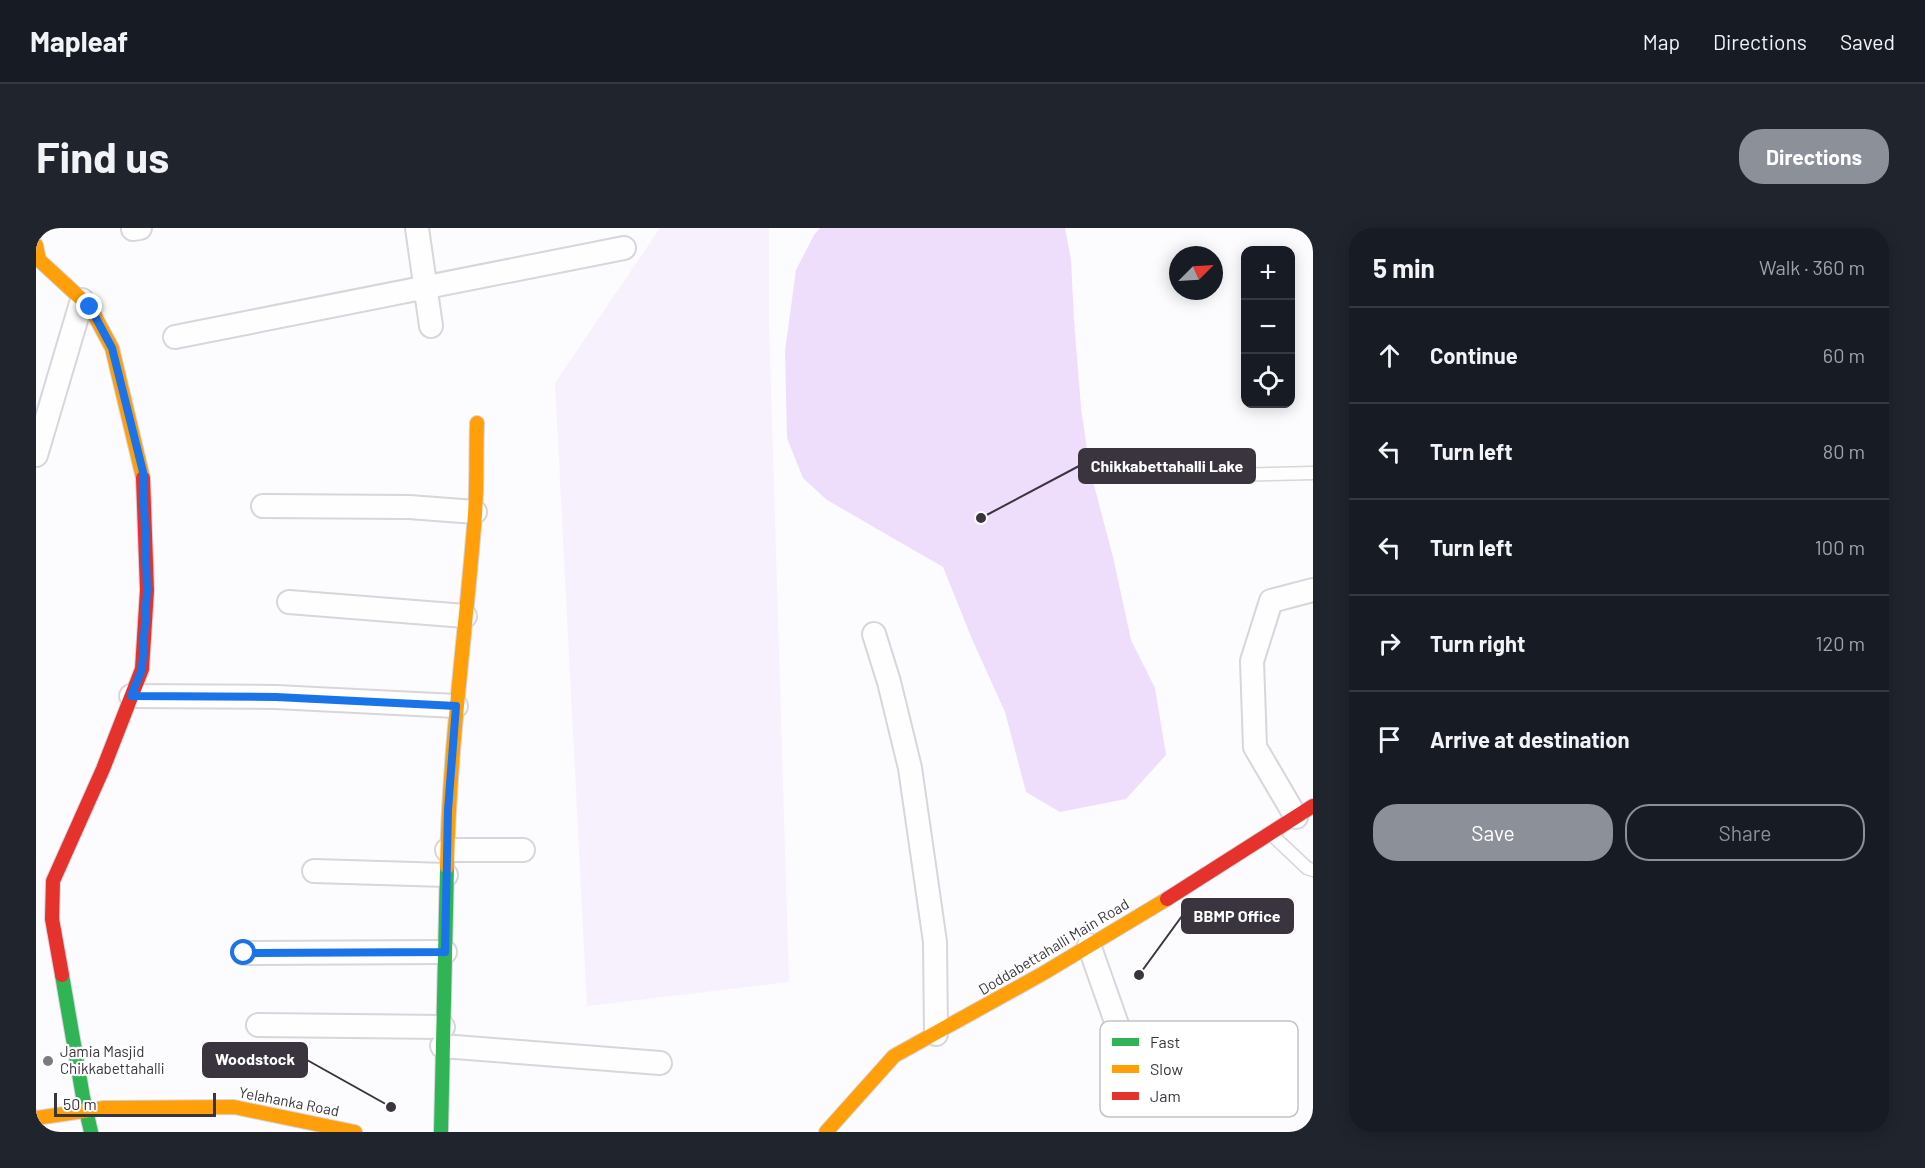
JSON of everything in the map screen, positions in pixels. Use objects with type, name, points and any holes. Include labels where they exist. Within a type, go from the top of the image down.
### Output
[{"type":"street","points":[[417,228],[431,326]]},
{"type":"street","points":[[36,244],[39,260],[90,307],[112,348],[143,472],[147,590],[142,669],[103,769],[53,881],[52,919],[91,1132]]},
{"type":"street","points":[[175,337],[624,248]]},
{"type":"street","points":[[38,441],[82,300]]},
{"type":"street","points":[[441,1132],[447,850],[456,706],[475,512],[477,423]]},
{"type":"street","points":[[263,506],[409,507],[475,512]]},
{"type":"street","points":[[1304,811],[1255,747],[1252,661],[1271,601],[1313,590]]},
{"type":"street","points":[[289,602],[465,616]]},
{"type":"street","points":[[874,634],[889,682],[910,768],[935,942],[936,1034]]},
{"type":"street","points":[[131,696],[276,697],[456,706]]},
{"type":"street","name":"Doddabettahalli Main Road","points":[[826,1132],[894,1056],[1089,945],[1184,888],[1304,811]]},
{"type":"street","points":[[447,850],[523,850]]},
{"type":"street","points":[[314,871],[446,875]]},
{"type":"street","points":[[1089,945],[1116,1021]]},
{"type":"street","points":[[244,953],[445,952]]},
{"type":"street","points":[[258,1025],[443,1036],[660,1063]]},
{"type":"street","name":"Yelahanka Road","points":[[36,1118],[86,1111],[146,1107],[234,1107],[355,1132]]},
{"type":"lane","points":[[1176,476],[1313,473]]},
{"type":"lane","points":[[1270,833],[1307,868],[1313,870]]},
{"type":"shaded area","points":[[660,228],[769,228],[769,323],[789,982],[587,1006],[555,383]]},
{"type":"shaded area","points":[[820,228],[1065,228],[1071,260],[1081,408],[1090,470],[1113,557],[1131,640],[1155,688],[1166,755],[1126,799],[1060,812],[1026,792],[1005,712],[943,567],[827,500],[803,478],[787,438],[785,351],[796,270]]},
{"type":"traffic: fast","points":[[441,1132],[447,867]]},
{"type":"traffic: fast","points":[[62,975],[91,1132]]},
{"type":"traffic: slow","points":[[36,245],[39,260],[90,307],[112,348],[143,478]]},
{"type":"traffic: slow","points":[[447,867],[454,735],[475,514],[477,423]]},
{"type":"traffic: slow","points":[[826,1132],[894,1056],[1042,974],[1167,899]]},
{"type":"traffic: slow","points":[[36,1118],[104,1108],[234,1107],[355,1132]]},
{"type":"traffic: jam","points":[[62,975],[52,919],[53,881],[103,769],[142,669],[147,590],[143,478]]},
{"type":"traffic: jam","points":[[1167,899],[1313,806]]},
{"type":"place","name":"Chikkabettahalli Lake","points":[[981,518]]},
{"type":"place","name":"BBMP Office","points":[[1139,975]]},
{"type":"place","name":"Jamia Masjid Chikkabettahalli","points":[[48,1061]]},
{"type":"place","name":"Woodstock","points":[[391,1107]]},
{"type":"route","points":[[90,307],[112,348],[143,472],[147,590],[142,669],[131,696],[276,697],[456,706],[448,810],[445,952],[244,953]]}]
